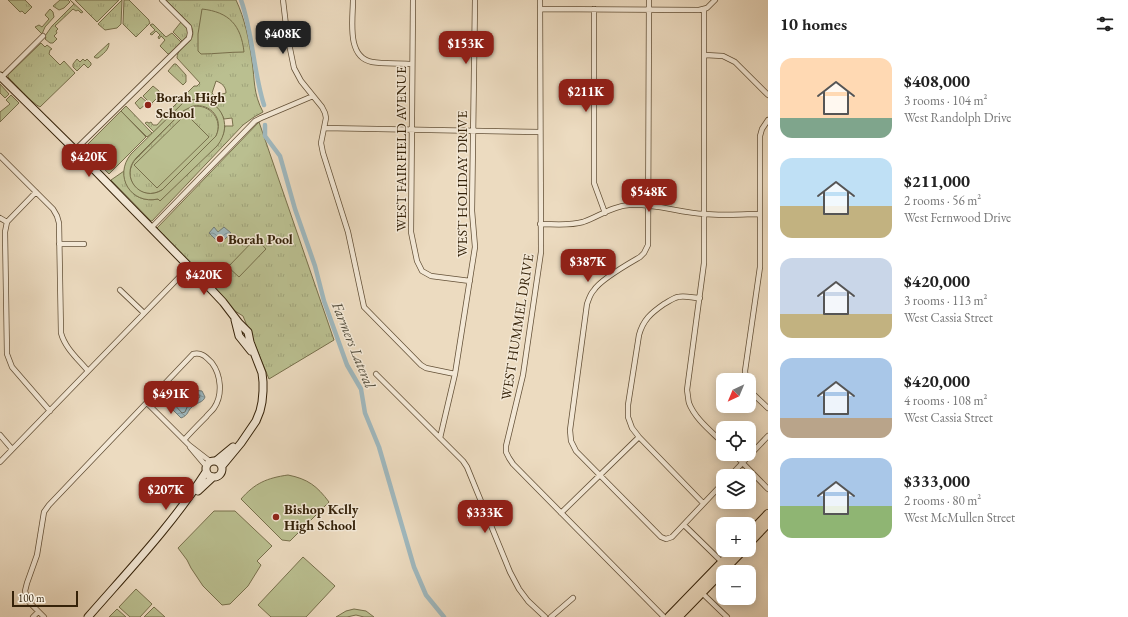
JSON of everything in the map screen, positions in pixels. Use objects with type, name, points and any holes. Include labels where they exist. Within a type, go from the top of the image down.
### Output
[{"type":"main road","points":[[756,527],[768,514]]},
{"type":"main road","points":[[756,536],[768,524]]},
{"type":"main road","points":[[678,617],[722,562],[729,557]]},
{"type":"main road","points":[[669,617],[700,590],[731,557]]},
{"type":"street","points":[[75,150],[189,38],[189,27],[162,0]]},
{"type":"street","points":[[283,0],[287,34],[294,68],[301,82],[322,107],[325,113],[326,118],[321,143],[323,153],[348,232],[364,307],[421,365],[426,368],[455,374]]},
{"type":"street","points":[[353,0],[352,40],[355,49],[360,56],[372,62],[412,64]]},
{"type":"street","name":"WEST FAIRFIELD AVENUE","points":[[413,0],[410,226],[417,261],[422,271],[431,276],[470,281]]},
{"type":"street","name":"WEST HOLIDAY DRIVE","points":[[440,438],[455,374],[475,247],[472,211],[475,0]]},
{"type":"street","name":"WEST HUMMEL DRIVE","points":[[540,0],[540,252],[523,375],[507,440],[506,452],[513,464],[664,617]]},
{"type":"street","points":[[649,0],[649,239],[647,249],[640,257],[594,288],[590,296],[587,304],[570,435],[576,452],[661,537],[666,539],[672,536],[684,525],[716,490]]},
{"type":"street","points":[[540,9],[649,11],[699,10],[704,9],[715,0]]},
{"type":"street","points":[[594,9],[594,183],[605,213]]},
{"type":"street","points":[[704,9],[704,263],[687,390],[693,411],[716,436]]},
{"type":"street","points":[[43,36],[1,77],[75,150],[223,302],[248,332],[250,342],[262,373],[263,382],[260,411],[251,430],[210,465],[186,502],[157,538],[88,617]]},
{"type":"street","points":[[705,55],[723,56],[735,62],[768,95]]},
{"type":"street","points":[[151,228],[255,121],[313,96]]},
{"type":"street","points":[[745,373],[760,267],[760,136],[762,129],[768,120]]},
{"type":"street","points":[[324,128],[540,132]]},
{"type":"street","points":[[0,156],[53,209],[57,216],[59,223],[61,333],[67,347],[88,371]]},
{"type":"street","points":[[36,192],[8,222],[5,232],[2,260],[7,354],[12,367],[50,410]]},
{"type":"street","points":[[540,224],[575,224],[594,218],[624,205],[649,205],[704,214],[760,214]]},
{"type":"street","points":[[0,218],[8,222]]},
{"type":"street","points":[[59,244],[84,244]]},
{"type":"street","points":[[0,462],[189,267]]},
{"type":"street","points":[[120,290],[144,313]]},
{"type":"street","points":[[700,298],[682,296],[673,298],[647,317],[640,329],[628,405],[628,416],[632,428],[639,437],[703,503]]},
{"type":"street","points":[[42,615],[28,601],[25,591],[37,556],[44,512],[193,354],[197,353],[208,358],[215,367],[220,386],[218,399],[214,407],[184,440]]},
{"type":"street","points":[[376,374],[463,461],[502,556],[519,589],[545,617]]},
{"type":"street","points":[[756,397],[768,408]]},
{"type":"street","points":[[147,403],[210,465],[210,476],[213,477]]},
{"type":"street","points":[[0,435],[12,449]]},
{"type":"street","points":[[737,469],[768,436]]},
{"type":"street","points":[[561,513],[639,437]]},
{"type":"street","points":[[186,502],[213,477],[221,474],[222,466],[241,443],[242,439]]},
{"type":"street","points":[[743,463],[768,489]]},
{"type":"street","points":[[210,465],[220,464],[222,466]]},
{"type":"street","points":[[684,525],[722,562]]},
{"type":"street","points":[[700,590],[727,617]]},
{"type":"street","points":[[551,617],[573,598]]},
{"type":"street","points":[[33,617],[42,615]]},
{"type":"green space","points":[[8,0],[25,0],[32,7],[25,14],[22,11],[20,12]]},
{"type":"green space","points":[[60,0],[68,0],[70,2],[64,8],[59,10],[53,6]]},
{"type":"green space","points":[[70,0],[83,12],[81,13],[78,10],[76,11],[73,9],[55,26],[58,29],[54,36],[57,39],[53,43],[50,43],[45,39],[45,36],[52,26],[74,4]]},
{"type":"green space","points":[[75,0],[119,0],[97,22]]},
{"type":"green space","points":[[122,0],[121,24],[117,28],[105,30],[98,24]]},
{"type":"green space","points":[[124,0],[129,0],[149,20],[150,23],[136,37],[123,24]]},
{"type":"green space","points":[[166,0],[236,0],[242,15],[251,53],[257,99],[263,112],[243,125],[151,221],[111,180],[124,171],[126,184],[134,194],[144,199],[158,199],[160,201],[223,135],[225,126],[233,126],[232,118],[224,119],[215,106],[211,103],[196,99],[191,100],[188,98],[154,132],[145,123],[151,122],[153,125],[157,125],[164,117],[163,115],[164,116],[194,86],[197,86],[200,83],[177,58],[178,53],[193,35],[193,30],[190,24]],"holes":[[[216,81],[222,84],[226,93],[215,96],[212,93]]]},
{"type":"green space","points":[[50,9],[53,12],[54,17],[45,27],[42,34],[35,27],[39,25],[42,27],[49,19],[45,15]]},
{"type":"green space","points":[[202,9],[220,13],[237,27],[244,52],[201,54],[198,51],[198,34]]},
{"type":"green space","points":[[181,22],[186,27],[188,32],[183,42],[173,32]]},
{"type":"green space","points":[[152,24],[166,37],[172,33],[182,43],[170,54],[168,54],[160,46],[165,40],[161,36],[159,39],[158,37],[160,35],[156,31],[152,35],[150,34],[155,30],[150,25]]},
{"type":"green space","points":[[41,43],[45,47],[47,45],[52,49],[50,50],[49,54],[60,65],[64,61],[75,73],[40,107],[24,94],[8,77],[8,75]]},
{"type":"green space","points":[[109,43],[107,50],[104,53],[98,58],[94,57]]},
{"type":"green space","points":[[77,59],[80,62],[83,59],[85,61],[87,59],[91,65],[88,68],[84,64],[77,71],[73,67],[73,64]]},
{"type":"green space","points":[[174,64],[176,64],[186,75],[186,82],[183,85],[168,71]]},
{"type":"green space","points":[[0,84],[9,94],[5,98],[0,93]]},
{"type":"green space","points":[[153,86],[159,91],[160,95],[152,103],[152,105],[143,96]]},
{"type":"green space","points":[[11,95],[19,103],[0,122],[0,112],[10,104],[6,100]]},
{"type":"green space","points":[[141,97],[147,102],[140,109],[135,103]]},
{"type":"green space","points":[[188,98],[191,100],[209,102],[221,113],[224,120],[222,138],[217,146],[160,201],[158,199],[148,200],[140,198],[128,187],[124,171],[126,162],[131,154]],"holes":[[[193,106],[199,106],[210,110],[217,118],[218,130],[216,136],[162,190],[154,193],[140,191],[131,180],[131,165],[136,158],[183,111]]]},
{"type":"green space","points":[[126,106],[152,133],[147,137],[121,111]]},
{"type":"green space","points":[[196,106],[207,109],[215,116],[218,127],[215,138],[162,190],[155,193],[147,193],[136,188],[130,176],[134,161],[183,111],[189,107]]},
{"type":"green space","points":[[121,111],[146,137],[109,174],[84,148]]},
{"type":"green space","points":[[186,114],[209,137],[157,188],[134,165]]},
{"type":"green space","points":[[259,122],[334,340],[269,379],[243,316],[235,311],[157,228]]},
{"type":"green space","points":[[256,238],[266,249],[239,277],[228,267]]},
{"type":"green space","points":[[288,475],[312,484],[329,502],[290,541],[282,540],[241,499],[256,485],[274,478]]},
{"type":"green space","points":[[214,511],[235,511],[272,546],[257,561],[261,565],[248,586],[230,604],[222,605],[203,586],[178,548]]},
{"type":"green space","points":[[303,557],[335,586],[306,617],[271,617],[258,605]]},
{"type":"green space","points":[[136,589],[152,604],[140,617],[130,617],[119,607]]},
{"type":"green space","points":[[154,607],[165,617],[144,617]]},
{"type":"green space","points":[[117,609],[126,617],[109,617]]},
{"type":"green space","points":[[354,609],[366,611],[374,617],[356,615],[336,617],[346,611]]},
{"type":"water","name":"Borah Pool","points":[[214,227],[218,232],[224,227],[231,233],[220,244],[209,233]]},
{"type":"water","points":[[184,387],[202,391],[205,397],[203,400],[190,408],[185,416],[181,418],[168,405],[167,401]]},
{"type":"waterway","name":"Farmers Lateral","points":[[241,0],[248,26],[257,79],[264,105]]},
{"type":"waterway","name":"Farmers Lateral","points":[[265,125],[265,136],[280,156],[295,209],[315,266],[324,301],[347,365],[361,389],[365,413],[379,447],[414,567],[426,595],[444,617]]},
{"type":"place","name":"Borah High School","points":[[148,105]]},
{"type":"place","name":"Borah Pool","points":[[220,239]]},
{"type":"place","name":"Bishop Kelly High School","points":[[276,517]]}]
